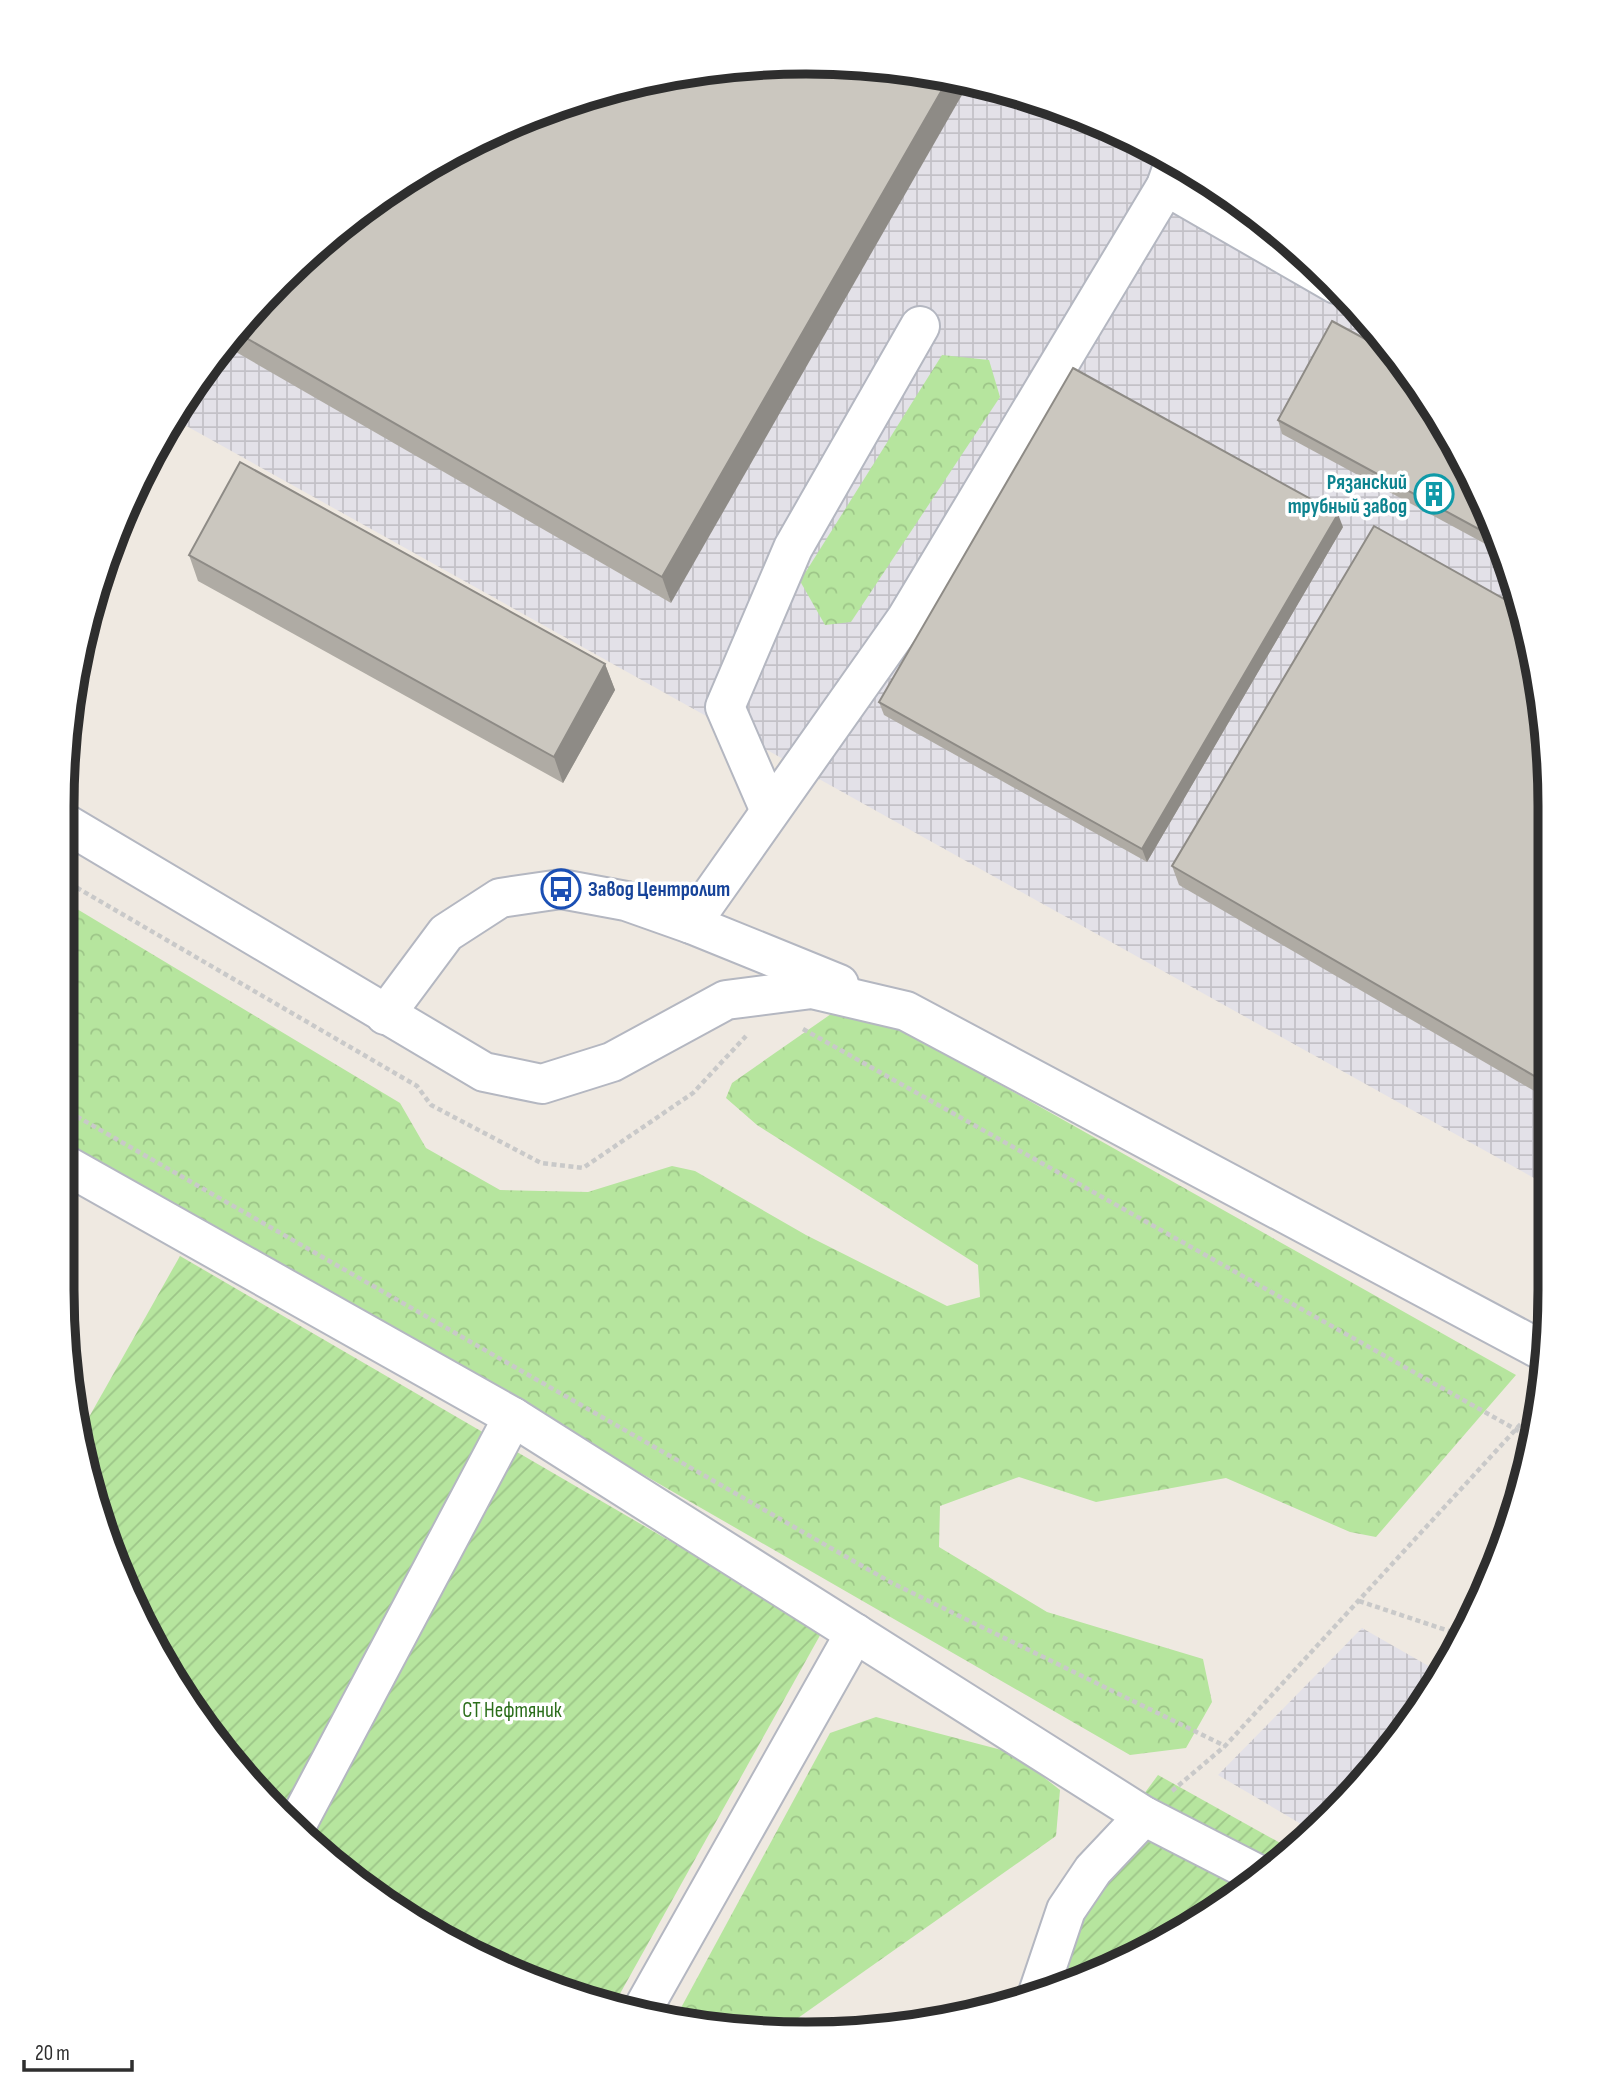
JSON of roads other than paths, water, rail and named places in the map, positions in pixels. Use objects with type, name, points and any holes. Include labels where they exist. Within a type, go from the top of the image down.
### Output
[{"type":"street","points":[[691,924],[905,619],[1170,174],[1269,240]]},
{"type":"street","points":[[770,811],[725,708],[793,548],[920,326]]},
{"type":"street","points":[[74,829],[484,1072],[542,1084],[612,1062],[726,1000],[813,989],[906,1011]]},
{"type":"street","points":[[385,1015],[446,933],[500,898],[561,888],[626,901],[691,924],[906,1011],[1535,1347]]},
{"type":"street","points":[[74,1170],[513,1417],[1144,1816],[1250,1871]]},
{"type":"street","points":[[300,1818],[513,1417]]},
{"type":"street","points":[[646,2003],[855,1633]]},
{"type":"street","points":[[1041,1983],[1066,1910],[1093,1870],[1144,1816]]},
{"type":"place","name":"Рязанский трубный завод","points":[[1434,494]]},
{"type":"place","name":"Завод Центролит","points":[[561,889]]},
{"type":"park label","name":"СТ Нефтяник","points":[[512,1710]]}]
